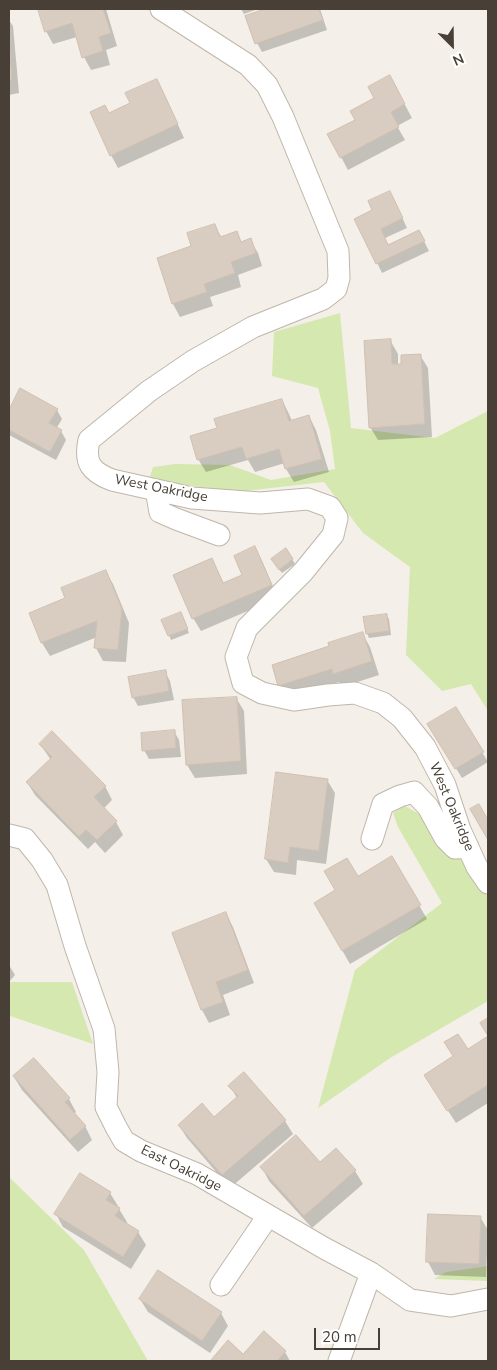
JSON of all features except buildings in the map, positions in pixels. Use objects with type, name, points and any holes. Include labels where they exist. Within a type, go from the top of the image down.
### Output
[{"type":"street","name":"West Oakridge","points":[[161,9],[248,65],[267,85],[283,117],[338,251],[339,278],[336,289],[323,299],[254,327],[193,361],[149,391],[89,440],[86,452],[87,461],[102,476],[112,480],[192,498],[260,503],[308,499],[330,507],[337,518],[333,535],[303,572],[246,628],[236,657],[243,683],[262,693],[294,700],[355,693],[383,704],[402,718],[425,747],[445,785],[460,830],[477,867],[488,883]]},
{"type":"street","points":[[156,490],[160,512],[219,535]]},
{"type":"street","points":[[372,839],[382,804],[414,792],[428,807],[445,838],[455,848],[468,848]]},
{"type":"street","name":"East Oakridge","points":[[9,835],[25,839],[42,860],[56,885],[104,1029],[108,1072],[106,1107],[124,1141],[142,1151],[197,1174],[324,1248],[371,1273],[410,1300],[451,1306],[488,1299]]},
{"type":"street","points":[[221,1285],[268,1216]]},
{"type":"street","points":[[339,1361],[371,1273]]},
{"type":"green space","points":[[340,313],[351,428],[435,438],[488,411],[488,711],[471,684],[442,691],[406,655],[410,567],[363,533],[324,482],[236,492],[149,480],[153,467],[175,464],[230,465],[271,480],[335,469],[330,431],[318,388],[272,376],[274,332]]},
{"type":"green space","points":[[405,806],[421,815],[469,859],[488,891],[488,1001],[390,1058],[318,1108],[355,970],[442,903],[398,827],[393,813]]},
{"type":"green space","points":[[9,982],[72,982],[93,1044],[9,1017]]},
{"type":"green space","points":[[9,1177],[84,1250],[148,1361],[9,1361]]},
{"type":"green space","points":[[488,1266],[488,1281],[434,1279],[446,1272]]}]
